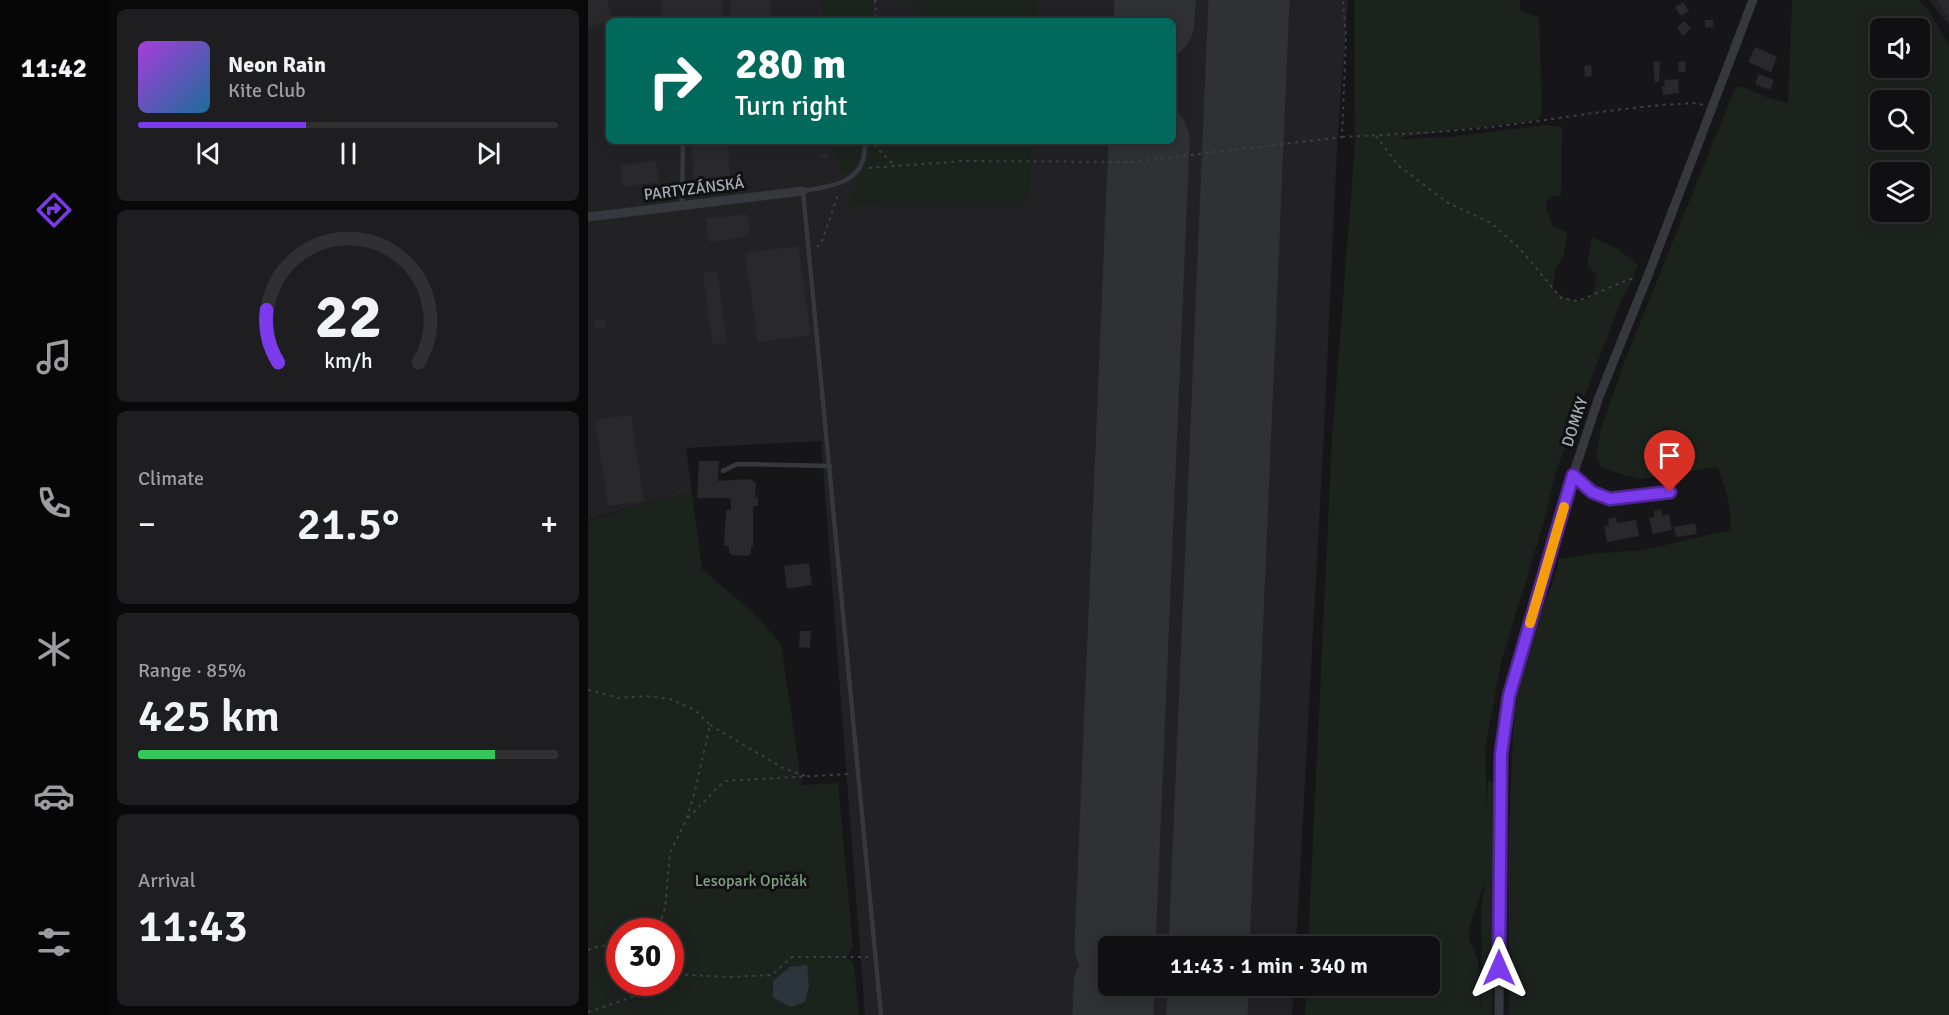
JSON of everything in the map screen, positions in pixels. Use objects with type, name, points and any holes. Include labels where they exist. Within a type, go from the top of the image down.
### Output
[{"type":"street","name":"DOMKY","points":[[1499,1015],[1501,754],[1512,685],[1573,475],[1599,397],[1753,0]]},
{"type":"street","name":"PARTYZÁNSKÁ","points":[[588,218],[803,191]]},
{"type":"lane","points":[[682,205],[683,144]]},
{"type":"lane","points":[[866,144],[859,169],[842,183],[803,191],[881,1015]]},
{"type":"lane","points":[[723,471],[737,464],[830,465]]},
{"type":"lane","points":[[1573,475],[1592,492],[1610,499],[1670,492]]},
{"type":"path","points":[[876,0],[876,18]]},
{"type":"path","points":[[1342,137],[1346,36],[1343,0]]},
{"type":"path","points":[[859,169],[963,161],[1132,162],[1342,137],[1514,125],[1661,104],[1698,103],[1712,109]]},
{"type":"path","points":[[1376,136],[1399,166],[1448,203],[1491,223],[1513,243],[1561,298],[1578,301],[1630,279],[1647,278]]},
{"type":"path","points":[[874,144],[879,152],[895,166]]},
{"type":"path","points":[[809,251],[821,244],[842,183]]},
{"type":"path","points":[[588,690],[619,698],[645,696],[670,699],[695,710],[710,725],[783,768],[808,777]]},
{"type":"path","points":[[662,918],[665,908],[670,853],[686,820],[710,725]]},
{"type":"path","points":[[686,820],[724,781],[859,774]]},
{"type":"path","points":[[588,950],[606,946]]},
{"type":"path","points":[[684,975],[729,977],[772,975],[792,957],[875,957]]},
{"type":"path","points":[[588,1012],[635,996]]},
{"type":"shaded area","points":[[588,0],[1348,0],[1337,147],[1297,936],[1098,936],[1098,996],[1293,996],[1292,1015],[865,1015],[821,441],[686,448],[692,493],[655,500],[588,520]]},
{"type":"shaded area","points":[[1929,0],[1949,0],[1949,25]]},
{"type":"shaded area","points":[[807,965],[809,986],[805,1002],[790,1007],[773,997],[773,981],[790,967]]},
{"type":"green space","points":[[821,0],[873,0],[873,18],[823,18]]},
{"type":"green space","points":[[878,0],[1037,0],[1036,18],[918,18],[918,2]]},
{"type":"green space","points":[[1354,0],[1520,0],[1520,11],[1539,17],[1542,113],[1538,120],[1402,137],[1402,139],[1449,137],[1545,125],[1562,127],[1561,195],[1550,197],[1546,201],[1552,225],[1567,233],[1564,254],[1555,271],[1553,288],[1568,299],[1580,300],[1590,296],[1594,290],[1597,275],[1587,267],[1592,237],[1618,249],[1638,265],[1621,301],[1556,471],[1544,521],[1501,663],[1485,748],[1487,809],[1488,781],[1494,782],[1492,1015],[1305,1015],[1306,996],[1440,996],[1440,936],[1308,936],[1332,440],[1355,144]],"holes":[[[1485,881],[1482,901],[1481,1013],[1478,959],[1469,939],[1469,928]]]},
{"type":"green space","points":[[1792,0],[1919,0],[1929,11],[1949,45],[1949,1015],[1509,1015],[1508,850],[1514,716],[1520,683],[1559,559],[1644,550],[1730,530],[1728,499],[1719,469],[1716,467],[1640,479],[1610,471],[1601,466],[1596,457],[1600,433],[1625,360],[1735,88],[1741,86],[1763,96],[1788,103]]},
{"type":"green space","points":[[836,144],[863,144],[854,169],[848,173],[841,173]]},
{"type":"green space","points":[[871,144],[1031,144],[1029,193],[1026,206],[847,205],[860,178]]},
{"type":"green space","name":"Lesopark Opičák","points":[[692,493],[702,569],[759,618],[781,645],[802,785],[838,783],[853,948],[847,957],[854,963],[859,1015],[588,1015],[588,521],[655,500]]},
{"type":"building","points":[[588,0],[607,0],[611,18],[606,18],[606,22],[588,27]]},
{"type":"building","points":[[661,0],[722,0],[724,18],[663,18]]},
{"type":"building","points":[[730,0],[770,0],[771,18],[731,18]]},
{"type":"building","points":[[1936,0],[1949,0],[1949,17]]},
{"type":"building","points":[[1683,2],[1689,11],[1681,16],[1675,7]]},
{"type":"building","points":[[1705,20],[1713,20],[1714,27],[1705,28]]},
{"type":"building","points":[[1684,21],[1691,28],[1683,36],[1677,28]]},
{"type":"building","points":[[1755,47],[1777,57],[1771,72],[1748,62]]},
{"type":"building","points":[[1660,61],[1659,82],[1655,82],[1653,62]]},
{"type":"building","points":[[1685,61],[1686,72],[1679,72],[1678,62]]},
{"type":"building","points":[[1591,65],[1592,76],[1585,77],[1584,66]]},
{"type":"building","points":[[1759,74],[1774,80],[1770,90],[1755,84]]},
{"type":"building","points":[[1678,79],[1679,93],[1663,95],[1664,80]]},
{"type":"building","points":[[691,144],[728,144],[731,184],[694,186]]},
{"type":"building","points":[[828,153],[829,158],[821,159],[821,154]]},
{"type":"building","points":[[656,160],[659,182],[623,187],[620,166]]},
{"type":"building","points":[[747,214],[750,236],[709,242],[706,219]]},
{"type":"building","points":[[798,246],[811,335],[758,342],[745,253]]},
{"type":"building","points":[[717,271],[727,343],[712,344],[703,273]]},
{"type":"building","points":[[605,319],[607,327],[595,329],[594,321]]},
{"type":"building","points":[[631,415],[644,501],[608,506],[595,420]]},
{"type":"building","points":[[699,461],[719,461],[718,481],[749,479],[756,483],[755,496],[758,498],[758,505],[753,507],[751,554],[732,555],[729,553],[729,546],[724,546],[726,510],[731,510],[731,500],[728,498],[697,498]]},
{"type":"building","points":[[1661,509],[1662,516],[1669,514],[1672,530],[1653,534],[1649,518],[1654,517],[1654,511]]},
{"type":"building","points":[[1616,517],[1617,523],[1636,520],[1639,536],[1607,542],[1604,526],[1609,525],[1608,519]]},
{"type":"building","points":[[1695,523],[1697,534],[1676,537],[1674,527]]},
{"type":"building","points":[[809,563],[812,585],[787,589],[784,566]]},
{"type":"building","points":[[800,631],[811,631],[810,648],[799,647]]},
{"type":"runway","points":[[1154,18],[1155,0]]},
{"type":"runway","points":[[1209,936],[1249,0]]},
{"type":"runway","points":[[1115,936],[1149,144]]},
{"type":"runway","points":[[1113,1015],[1114,996]]},
{"type":"runway","points":[[1207,1015],[1208,996]]},
{"type":"slow traffic","points":[[1530,623],[1564,507]]},
{"type":"route","points":[[1499,968],[1501,754],[1509,696],[1573,475],[1592,492],[1610,499],[1670,492]]}]
